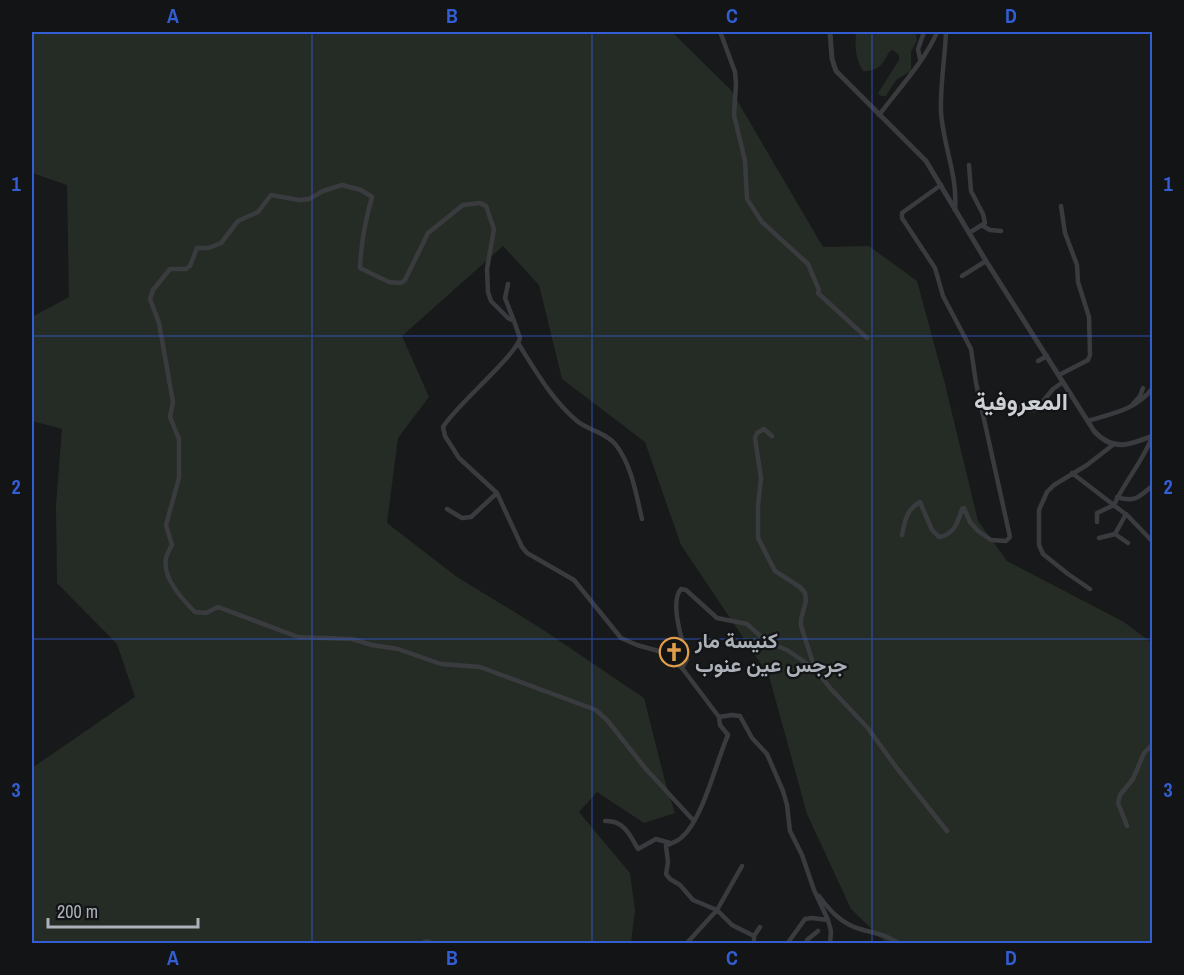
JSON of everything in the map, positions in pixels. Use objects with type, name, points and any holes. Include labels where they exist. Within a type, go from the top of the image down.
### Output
[{"type":"street","points":[[723,32],[721,34],[732,62],[736,84],[734,115],[745,160],[747,199],[762,222],[808,264],[819,290],[818,293],[867,338]]},
{"type":"street","points":[[830,32],[832,59],[836,71],[926,161],[986,261],[1098,436],[1114,444],[1127,446],[1152,436]]},
{"type":"street","points":[[920,59],[918,49],[924,32]]},
{"type":"street","points":[[878,115],[933,42],[937,32]]},
{"type":"street","points":[[946,32],[941,111],[954,177],[955,210]]},
{"type":"street","points":[[969,165],[971,191],[985,219],[982,226],[969,233]]},
{"type":"street","points":[[902,535],[905,517],[914,505],[920,502],[932,530],[939,537],[948,534],[956,526],[964,508],[972,526],[991,540],[1006,541],[1010,537],[976,383],[971,349],[944,296],[935,268],[902,218],[902,213],[940,185]]},
{"type":"street","points":[[514,321],[491,301],[488,292],[488,269],[495,229],[486,206],[480,203],[463,205],[428,233],[405,280],[401,283],[390,282],[360,268],[361,236],[372,197],[366,192],[346,186],[329,189],[309,199],[299,200],[271,195],[258,212],[236,224],[221,243],[208,248],[197,248],[190,266],[186,269],[170,269],[153,290],[150,299],[159,323],[173,402],[170,417],[179,439],[179,478],[166,525],[172,545],[166,559],[167,574],[185,602],[195,612],[206,613],[218,607],[298,637],[352,639],[398,649],[441,664],[480,667],[596,710],[693,820]]},
{"type":"street","points":[[1059,375],[1088,360],[1090,355],[1089,317],[1078,282],[1077,265],[1065,233],[1061,206]]},
{"type":"street","points":[[982,226],[990,230],[1001,231]]},
{"type":"street","points":[[962,276],[986,261]]},
{"type":"street","points":[[508,284],[505,298],[519,333],[518,343],[457,408],[442,429],[459,458],[497,493],[526,553],[574,580],[621,638],[662,652],[682,668],[720,717],[720,725],[728,735],[717,759],[702,804],[684,836],[666,846],[668,877],[680,885],[693,900],[717,910],[732,924],[754,936]]},
{"type":"street","points":[[518,343],[541,379],[566,411],[579,423],[615,443],[633,480],[642,519]]},
{"type":"street","points":[[1038,361],[1047,356]]},
{"type":"street","points":[[1014,405],[1024,410],[1036,410],[1049,393],[1063,382]]},
{"type":"street","points":[[1129,409],[1140,396],[1143,388]]},
{"type":"street","points":[[1088,421],[1129,409],[1145,399],[1152,389]]},
{"type":"street","points":[[772,436],[764,429],[755,438],[761,478],[758,538],[775,571],[805,593],[806,602],[801,626],[815,669]]},
{"type":"street","points":[[1097,522],[1097,513],[1114,505],[1152,436]]},
{"type":"street","points":[[1090,589],[1043,554],[1039,544],[1038,521],[1041,501],[1054,485],[1087,465],[1114,444]]},
{"type":"street","points":[[1072,473],[1126,514],[1152,541]]},
{"type":"street","points":[[1117,497],[1131,501],[1152,486]]},
{"type":"street","points":[[447,508],[462,518],[471,517],[497,493]]},
{"type":"street","points":[[1099,538],[1115,534],[1126,514]]},
{"type":"street","points":[[1115,534],[1128,543]]},
{"type":"street","points":[[682,668],[687,659],[677,611],[678,593],[681,589],[686,590],[717,618],[747,624],[767,642],[787,650],[815,669],[867,727],[947,831]]},
{"type":"street","points":[[720,717],[740,716],[752,738],[767,754],[786,797],[790,831],[828,920],[831,931],[830,944]]},
{"type":"street","points":[[1127,826],[1119,803],[1120,795],[1133,778],[1144,753],[1152,745]]},
{"type":"street","points":[[610,814],[626,829],[638,849],[656,839],[672,843]]},
{"type":"street","points":[[605,820],[615,821]]},
{"type":"street","points":[[687,944],[717,910],[742,866]]},
{"type":"street","points":[[814,890],[832,913],[844,922],[858,929],[892,938],[900,944]]},
{"type":"street","points":[[787,944],[805,919],[828,920]]},
{"type":"street","points":[[754,944],[754,936],[760,927]]},
{"type":"street","points":[[806,944],[807,939],[818,931]]},
{"type":"street","points":[[419,944],[427,941],[434,944]]},
{"type":"shaded area","points":[[32,32],[672,32],[731,90],[823,247],[869,246],[917,281],[978,521],[1007,561],[1124,622],[1152,643],[1152,943],[886,943],[851,909],[807,814],[769,676],[681,545],[645,442],[562,379],[539,285],[503,246],[402,336],[429,397],[398,438],[387,523],[457,577],[539,627],[644,698],[675,813],[644,823],[597,792],[579,812],[630,873],[635,910],[631,943],[32,943],[32,768],[135,697],[117,644],[57,583],[56,505],[62,429],[32,421],[32,317],[69,297],[67,185],[32,173]]},
{"type":"shaded area","points":[[856,32],[915,32],[917,40],[911,52],[911,71],[896,80],[886,96],[878,93],[899,60],[899,55],[893,50],[890,51],[877,68],[863,71],[856,52]]},
{"type":"place","name":"كنيسة مار جرجس عين عنوب","points":[[674,652]]},
{"type":"district","name":"المعروفية","points":[[1021,401]]}]
